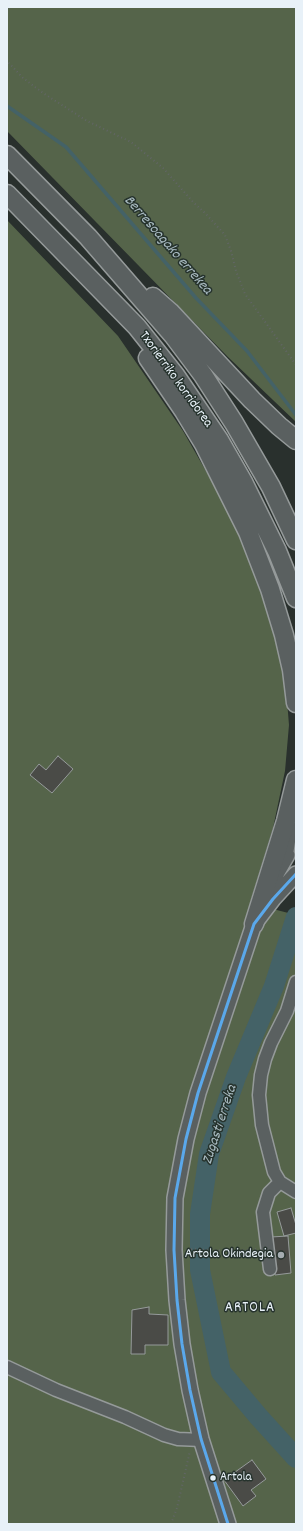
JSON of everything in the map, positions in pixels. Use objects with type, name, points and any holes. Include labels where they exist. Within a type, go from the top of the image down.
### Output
[{"type":"highway","name":"Txorierriko korridorea","points":[[7,156],[88,237],[163,323],[202,375],[234,423],[259,465],[296,540]]},
{"type":"highway","name":"Txorierriko korridorea","points":[[7,194],[137,327],[175,375],[219,440],[259,512],[296,598]]},
{"type":"highway","points":[[88,237],[170,312],[252,400],[296,440]]},
{"type":"highway","points":[[106,296],[184,411],[204,444],[248,532],[270,589],[284,635],[292,670],[296,703]]},
{"type":"highway","points":[[295,785],[296,819]]},
{"type":"highway","points":[[254,924],[295,785]]},
{"type":"main road","points":[[263,897],[291,861],[286,843],[292,833],[296,830]]},
{"type":"main road","points":[[228,1524],[198,1436],[190,1390],[177,1300],[174,1250],[175,1198],[186,1139],[198,1093],[254,924],[296,874]]},
{"type":"street","points":[[296,982],[287,1011],[262,1067],[259,1085],[262,1125],[274,1172],[280,1182],[296,1192]]},
{"type":"street","points":[[270,1269],[263,1212],[269,1193],[280,1182]]},
{"type":"street","points":[[7,1367],[56,1390],[125,1417],[158,1433],[178,1439],[198,1436]]},
{"type":"path","points":[[7,12],[9,7]]},
{"type":"path","points":[[7,59],[8,63],[23,78],[43,93],[86,121],[131,142],[163,168],[225,235],[245,294],[296,365]]},
{"type":"path","points":[[187,1249],[235,1251],[267,1248]]},
{"type":"path","points":[[171,1524],[198,1436]]},
{"type":"green space","points":[[7,7],[296,7],[296,422],[228,357],[7,131]]},
{"type":"green space","points":[[7,220],[118,336],[183,431],[222,499],[253,564],[273,622],[285,676],[289,725],[285,771],[273,828],[250,903],[296,915],[296,1524],[7,1524]]},
{"type":"building","points":[[58,756],[73,769],[52,793],[30,775],[39,764],[46,770]]},
{"type":"building","points":[[291,1208],[296,1225],[296,1233],[284,1236],[277,1212]]},
{"type":"building","name":"Artola Okindegia","points":[[288,1236],[291,1273],[275,1275],[271,1237]]},
{"type":"building","points":[[149,1307],[149,1314],[168,1315],[168,1345],[145,1345],[145,1354],[131,1354],[132,1310]]},
{"type":"building","points":[[252,1460],[266,1479],[251,1490],[256,1496],[243,1506],[224,1480]]},
{"type":"waterway","name":"Berresoagako errekea","points":[[7,106],[66,147],[196,298],[247,351],[296,415]]},
{"type":"waterway","name":"Zugasti erreka","points":[[296,917],[274,986],[236,1077],[209,1154],[200,1214],[200,1270],[221,1372],[296,1458]]},
{"type":"transit line","points":[[228,1524],[201,1439],[182,1344],[177,1300],[174,1250],[175,1198],[186,1139],[198,1093],[254,924],[273,899],[296,874]]},
{"type":"place","name":"Artola Okindegia","points":[[281,1255]]},
{"type":"place","name":"Artola","points":[[213,1478]]},
{"type":"district","name":"ARTOLA","points":[[250,1309]]}]
